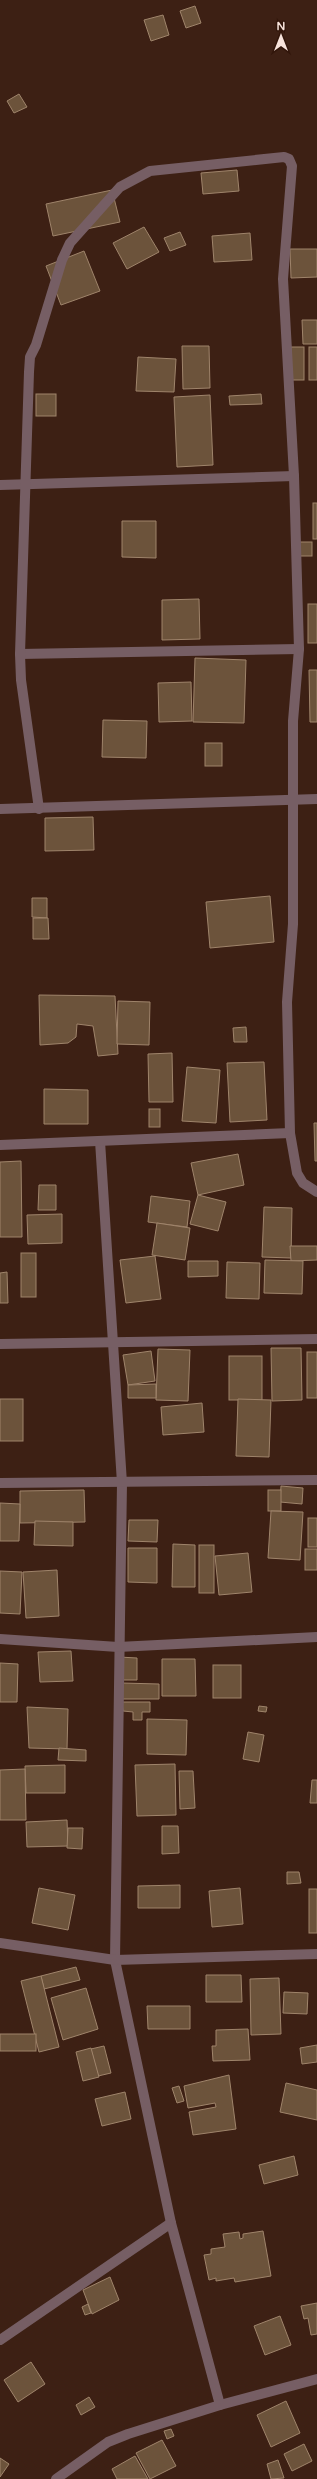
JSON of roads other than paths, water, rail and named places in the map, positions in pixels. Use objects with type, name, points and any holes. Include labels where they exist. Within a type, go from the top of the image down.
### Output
[{"type":"street","points":[[39,809],[21,680],[20,654],[27,484],[30,357],[36,345],[62,260],[70,243],[120,187],[150,171],[284,157],[289,159],[292,166],[284,279],[294,476],[299,649],[293,720],[293,924],[287,1002],[290,1133],[298,1173],[303,1183],[317,1192]]},
{"type":"street","points":[[0,485],[294,476]]},
{"type":"street","points":[[20,654],[299,649]]},
{"type":"street","points":[[0,809],[39,809],[317,799]]},
{"type":"street","points":[[0,1145],[290,1133]]},
{"type":"street","points":[[100,1141],[122,1483],[118,1647],[115,1960],[171,2223],[220,2405]]},
{"type":"street","points":[[0,1344],[317,1339]]},
{"type":"street","points":[[0,1484],[317,1480]]},
{"type":"street","points":[[0,1639],[118,1647],[317,1637]]},
{"type":"street","points":[[0,1943],[115,1960],[317,1954]]},
{"type":"street","points":[[0,2340],[171,2223]]},
{"type":"street","points":[[56,2479],[108,2442],[128,2434],[220,2405],[317,2379]]}]
